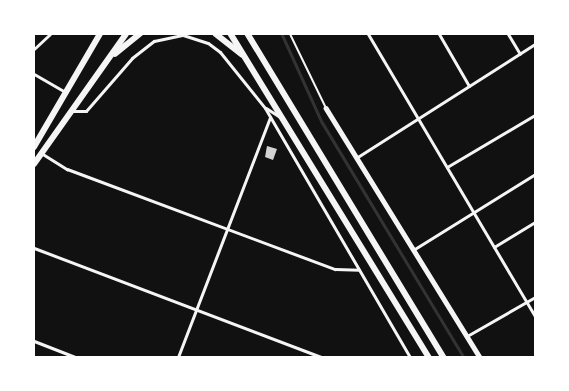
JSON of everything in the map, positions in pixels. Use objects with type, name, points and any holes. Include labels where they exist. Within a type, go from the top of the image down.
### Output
[{"type":"highway","points":[[34,147],[100,34]]},
{"type":"highway","points":[[34,164],[126,34]]},
{"type":"highway","points":[[103,66],[140,34]]},
{"type":"highway","points":[[216,34],[233,46],[250,62]]},
{"type":"highway","points":[[231,34],[250,62],[429,357]]},
{"type":"highway","points":[[248,34],[444,357]]},
{"type":"street","points":[[34,49],[50,34]]},
{"type":"street","points":[[368,34],[535,316]]},
{"type":"street","points":[[439,34],[470,86]]},
{"type":"street","points":[[508,34],[520,54]]},
{"type":"street","points":[[71,111],[86,111],[143,48],[154,41],[183,35],[208,44],[228,58],[270,116],[410,357]]},
{"type":"street","points":[[355,158],[535,44]]},
{"type":"street","points":[[34,74],[66,93]]},
{"type":"street","points":[[265,108],[284,119]]},
{"type":"street","points":[[326,108],[355,158],[480,357]]},
{"type":"street","points":[[447,167],[535,115]]},
{"type":"street","points":[[178,357],[270,116]]},
{"type":"street","points":[[40,153],[66,169],[335,269],[360,270]]},
{"type":"street","points":[[413,250],[535,174]]},
{"type":"street","points":[[494,247],[535,222]]},
{"type":"street","points":[[34,248],[321,357]]},
{"type":"street","points":[[467,336],[535,297]]},
{"type":"street","points":[[34,341],[76,357]]},
{"type":"lane","points":[[290,34],[326,108]]},
{"type":"building","points":[[267,146],[277,149],[273,160],[265,157]]},
{"type":"waterway","points":[[282,34],[322,122],[464,357]]}]
